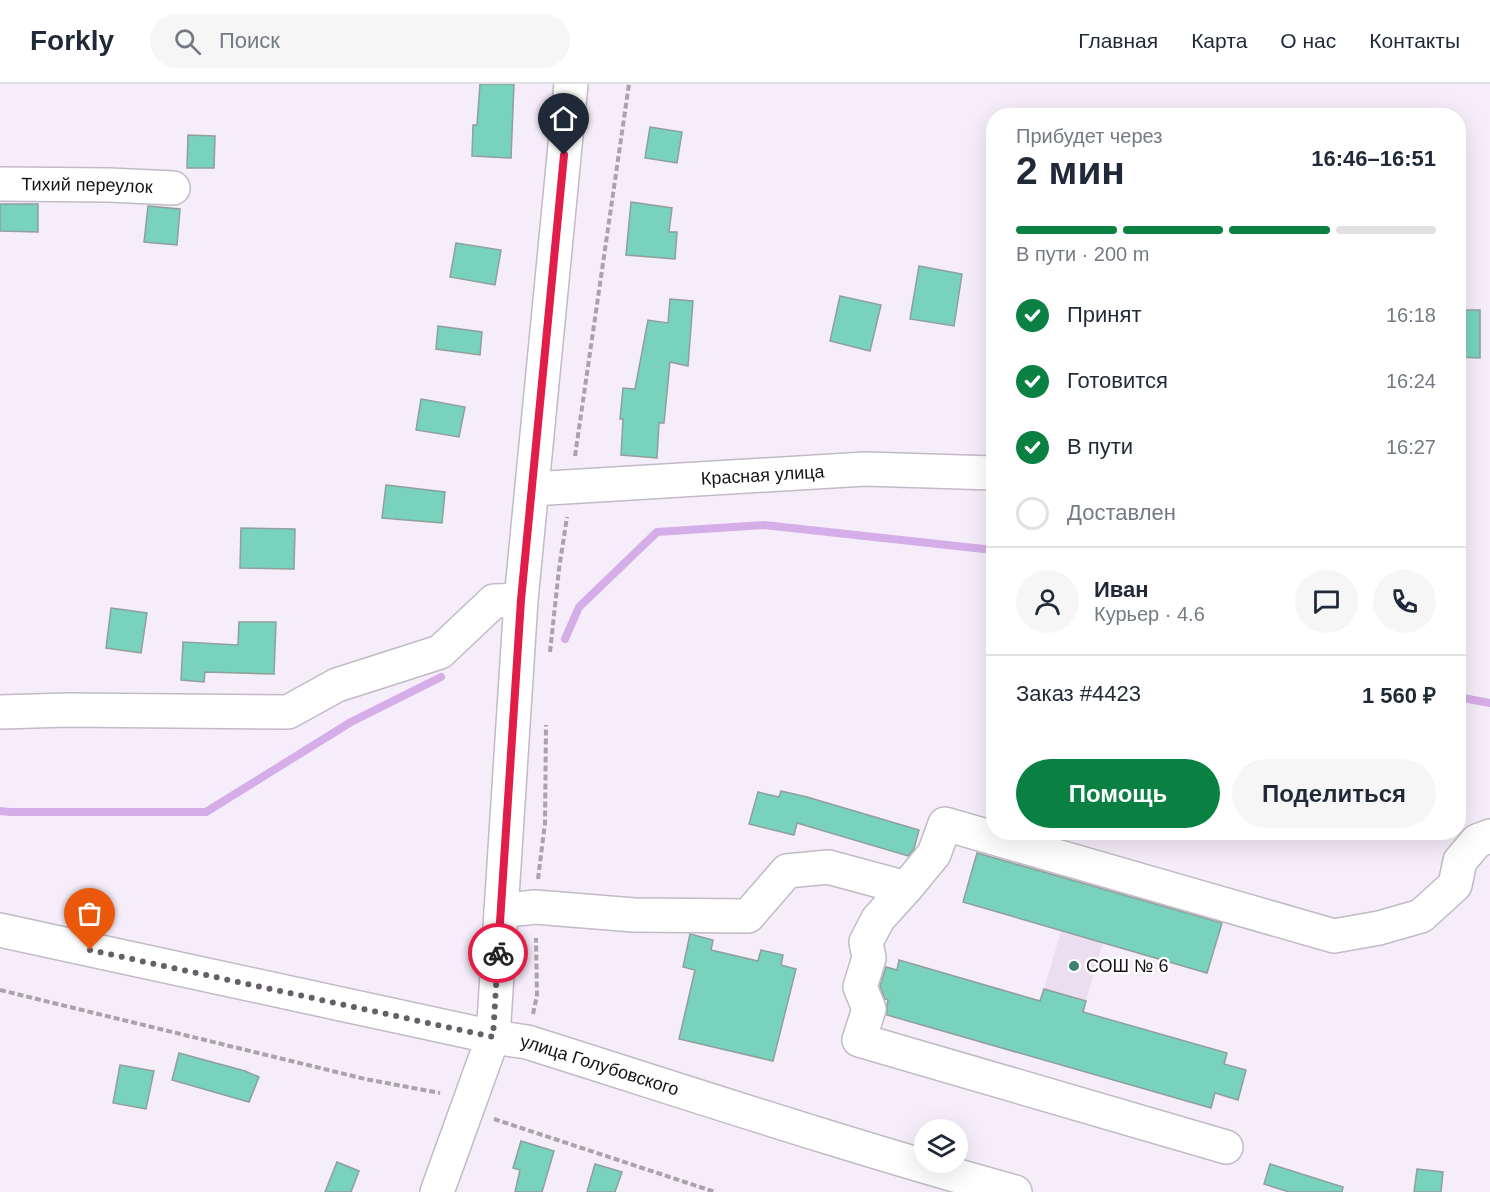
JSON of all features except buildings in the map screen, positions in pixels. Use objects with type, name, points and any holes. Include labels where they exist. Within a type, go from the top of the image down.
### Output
[{"type":"street","points":[[437,1192],[493,1037],[521,600],[570,84]]},
{"type":"street","name":"Тихий переулок","points":[[0,184],[173,188]]},
{"type":"street","name":"Красная улица","points":[[532,489],[865,469],[986,474]]},
{"type":"street","points":[[0,712],[68,710],[288,712],[337,685],[440,652],[494,601],[521,600]]},
{"type":"street","points":[[986,836],[945,824],[934,854],[878,919],[866,942],[869,958],[860,987],[869,1009],[859,1040],[1226,1147]]},
{"type":"street","points":[[1001,840],[1334,936],[1378,928],[1421,916],[1455,885],[1460,861],[1477,841],[1490,836]]},
{"type":"street","points":[[501,911],[535,907],[634,915],[748,916],[787,871],[828,867],[906,888]]},
{"type":"street","name":"улица Голубовского","points":[[0,930],[493,1037],[527,1042],[831,1138],[1016,1192]]},
{"type":"path","points":[[550,653],[559,569],[629,84]]},
{"type":"path","points":[[527,1042],[537,995],[535,907],[545,823],[546,718]]},
{"type":"path","points":[[0,990],[354,1077],[470,1100],[494,1108],[490,1118],[715,1192]]},
{"type":"shaded area","name":"СОШ № 6","points":[[1061,931],[1103,942],[1086,1001],[1044,989]]},
{"type":"waterway","points":[[565,639],[579,607],[657,532],[764,525],[986,549]]},
{"type":"waterway","points":[[0,811],[206,812],[351,722],[441,677]]},
{"type":"waterway","points":[[1466,698],[1490,703]]},
{"type":"way so far","points":[[90,950],[493,1037],[498,953]]},
{"type":"place","name":"СОШ № 6","points":[[1074,966]]},
{"type":"route","points":[[498,953],[516,654],[564,155]]}]
